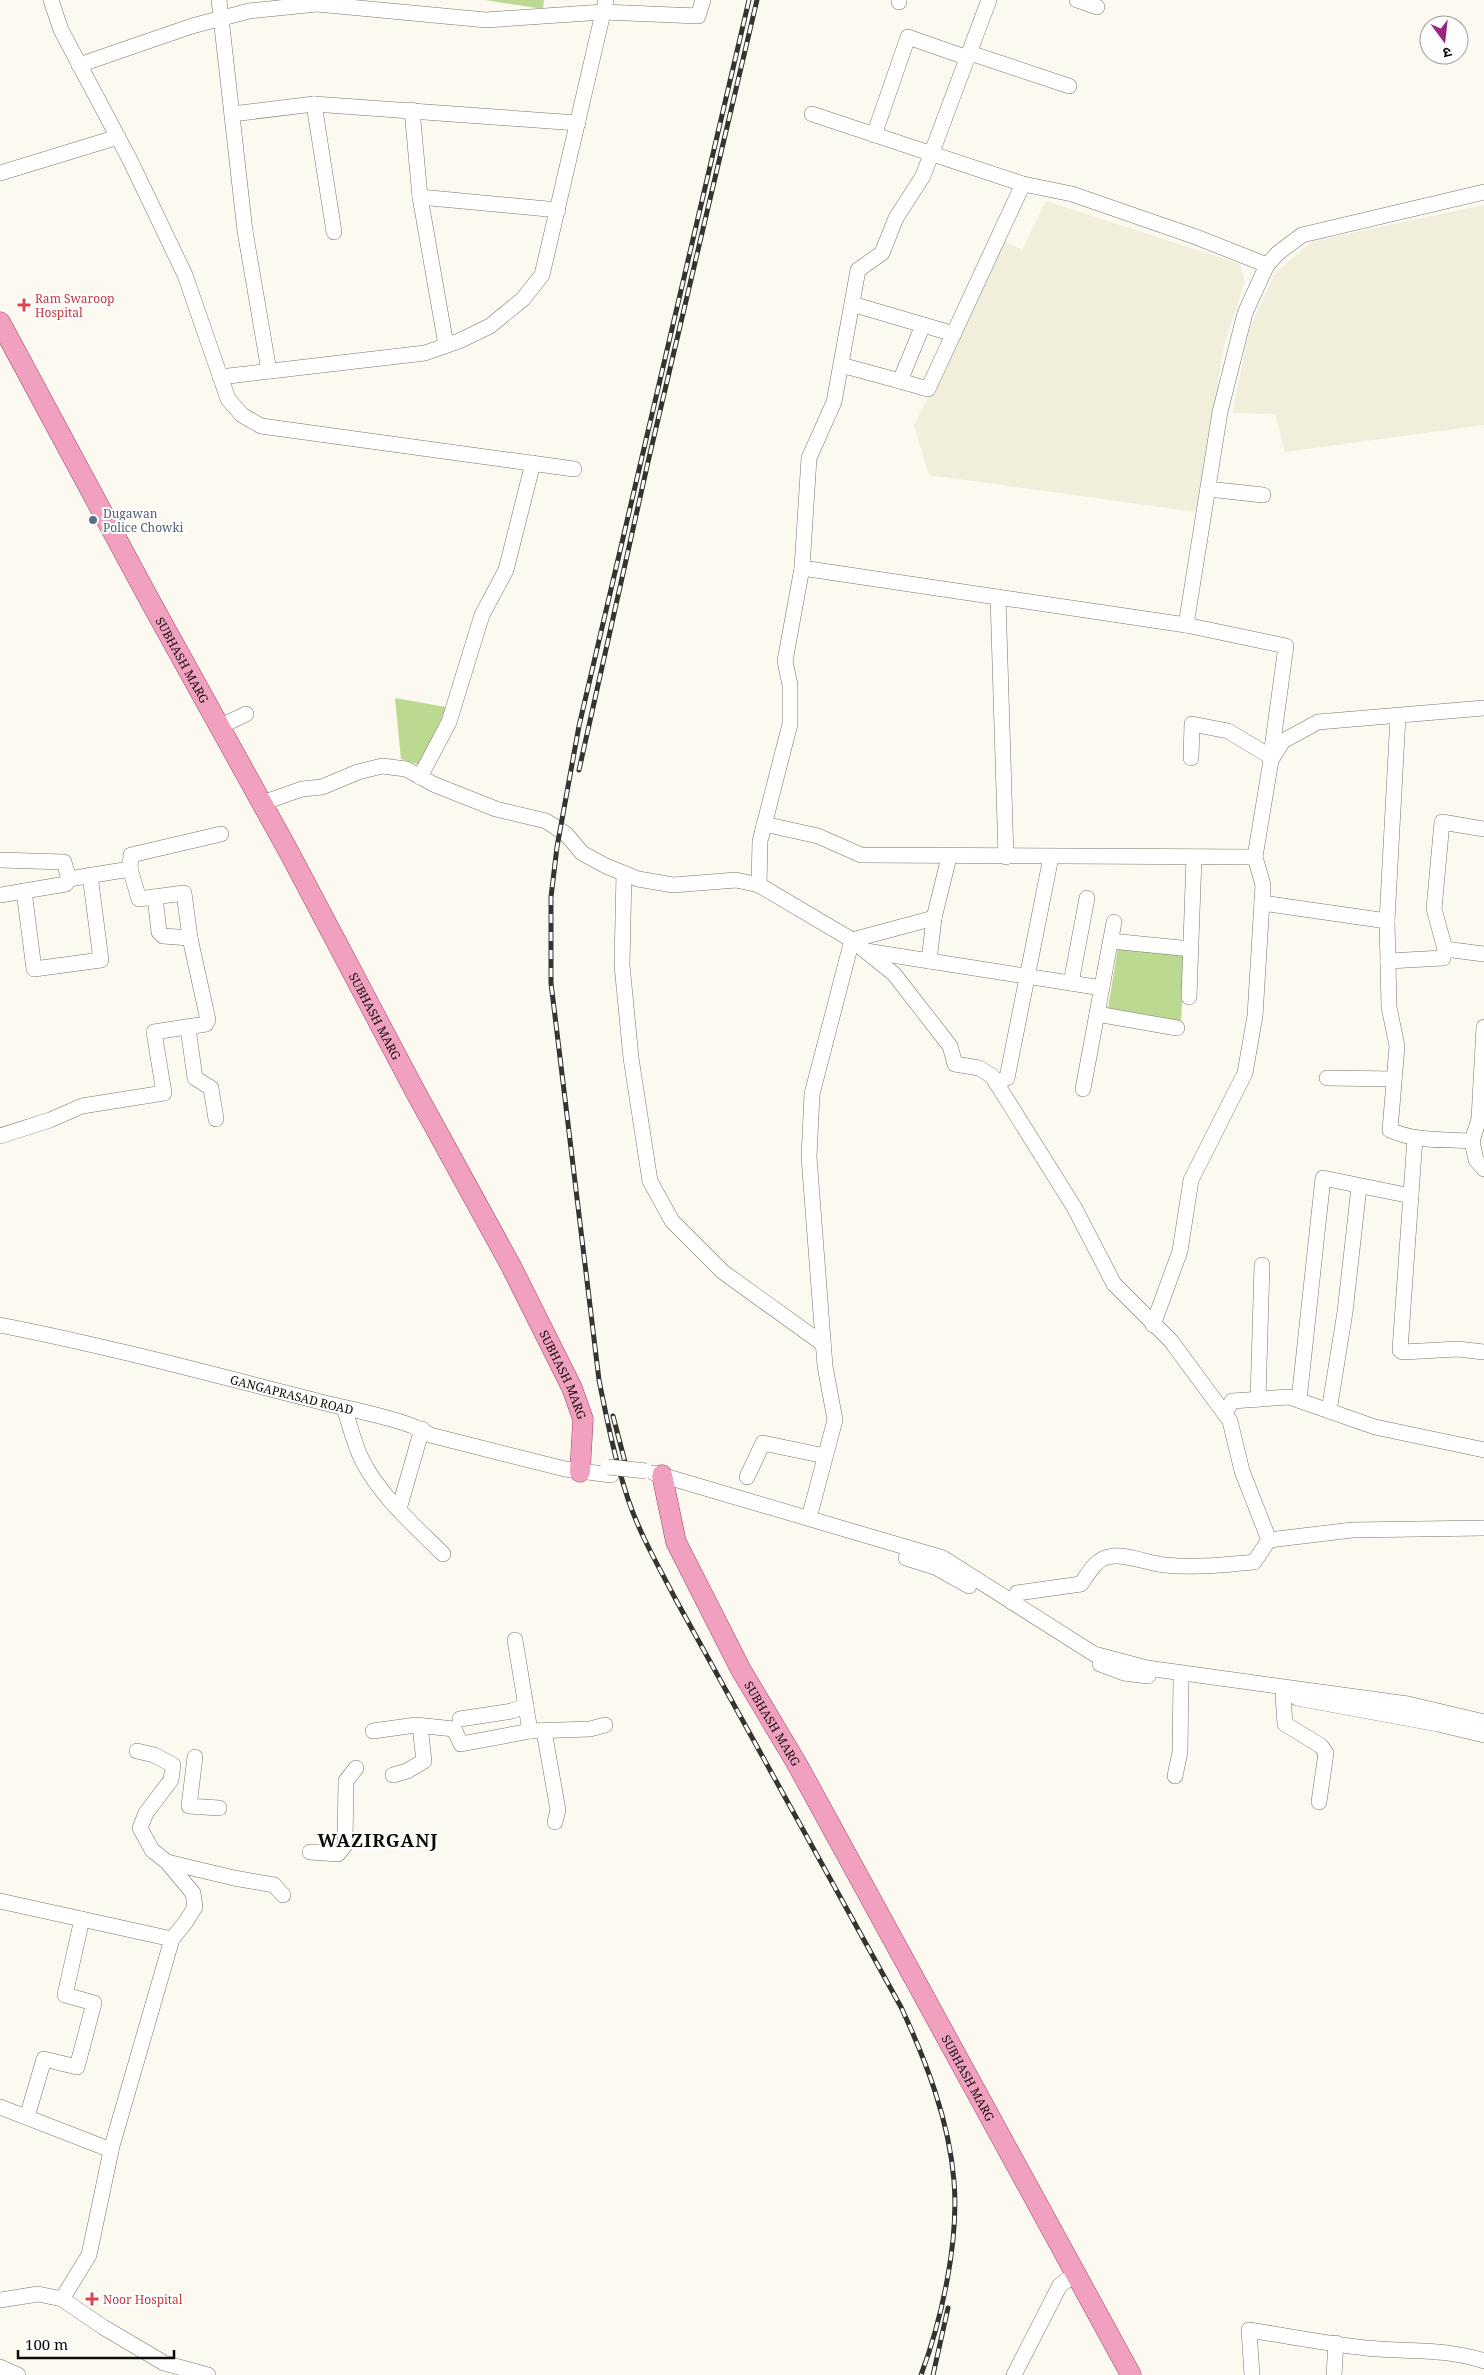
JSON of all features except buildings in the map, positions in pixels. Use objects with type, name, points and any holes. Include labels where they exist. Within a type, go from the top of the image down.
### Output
[{"type":"main road","name":"SUBHASH MARG","points":[[0,322],[507,1260],[572,1388],[583,1420],[580,1468]]},
{"type":"main road","name":"SUBHASH MARG","points":[[654,1478],[676,1542],[741,1670],[797,1764],[1131,2375]]},
{"type":"street","points":[[51,0],[61,30],[118,137],[184,275],[228,399],[242,415],[261,426],[574,468]]},
{"type":"street","points":[[220,0],[245,231],[269,371]]},
{"type":"street","points":[[79,65],[192,26],[249,11],[317,4],[363,4],[486,20],[604,6],[661,7],[698,16],[702,0]]},
{"type":"street","points":[[759,885],[760,841],[790,724],[790,685],[785,661],[802,568],[809,458],[834,402],[858,270],[882,252],[896,218],[924,176],[989,0]]},
{"type":"street","points":[[1077,0],[1097,8]]},
{"type":"street","points":[[220,377],[425,353],[490,326],[524,299],[542,275],[604,6]]},
{"type":"street","points":[[874,135],[908,37],[1069,86]]},
{"type":"street","points":[[232,114],[314,104],[578,123]]},
{"type":"street","points":[[314,104],[334,232]]},
{"type":"street","points":[[412,110],[420,197],[446,345]]},
{"type":"street","points":[[812,114],[1023,184],[1072,194],[1196,237],[1267,266]]},
{"type":"street","points":[[0,173],[118,137]]},
{"type":"street","points":[[841,365],[928,390],[1023,184]]},
{"type":"street","points":[[1186,625],[1220,412],[1245,313],[1267,266],[1278,253],[1302,235],[1484,192]]},
{"type":"street","points":[[420,197],[558,210]]},
{"type":"street","points":[[852,304],[954,334]]},
{"type":"street","points":[[900,381],[923,325]]},
{"type":"street","points":[[420,777],[448,722],[482,615],[506,570],[533,463]]},
{"type":"street","points":[[1208,489],[1263,494]]},
{"type":"street","points":[[802,568],[1186,625],[1286,646],[1255,857],[1263,885],[1255,1016],[1245,1073],[1191,1180],[1180,1251],[1153,1325]]},
{"type":"street","points":[[998,597],[1006,857]]},
{"type":"street","points":[[1271,758],[1283,741],[1318,722],[1484,708]]},
{"type":"street","points":[[219,727],[246,714]]},
{"type":"street","points":[[1398,716],[1387,921],[1389,1007],[1397,1046],[1390,1130],[1416,1138],[1472,1140]]},
{"type":"street","points":[[1191,758],[1192,724],[1230,732],[1271,758]]},
{"type":"street","points":[[262,804],[302,789],[322,787],[358,772],[382,766],[406,769],[433,784],[496,809],[546,821],[566,834],[582,853],[638,879],[672,885],[736,880],[759,885],[852,940],[894,974],[950,1046],[955,1064],[979,1068],[992,1076],[1074,1207],[1114,1284],[1170,1341],[1230,1421],[1242,1471],[1269,1540]]},
{"type":"street","points":[[1388,961],[1444,958],[1445,949],[1434,909],[1442,822],[1484,829]]},
{"type":"street","points":[[764,824],[818,836],[861,855],[949,857],[1255,857]]},
{"type":"street","points":[[0,1136],[50,1120],[82,1106],[164,1093],[154,1032],[206,1024],[208,1020],[190,938],[184,893],[139,898],[130,869],[131,856],[221,834]]},
{"type":"street","points":[[929,961],[934,918],[949,857]]},
{"type":"street","points":[[996,1083],[1007,1078],[1051,857]]},
{"type":"street","points":[[1189,996],[1194,857]]},
{"type":"street","points":[[0,860],[64,862],[69,878],[66,884],[0,895]]},
{"type":"street","points":[[69,878],[130,869]]},
{"type":"street","points":[[624,873],[622,965],[632,1058],[650,1181],[672,1221],[723,1272],[823,1344]]},
{"type":"street","points":[[24,891],[34,969],[100,960],[90,875]]},
{"type":"street","points":[[155,896],[159,932],[163,936],[190,938]]},
{"type":"street","points":[[1071,983],[1087,898]]},
{"type":"street","points":[[1262,903],[1387,921]]},
{"type":"street","points":[[852,940],[934,918]]},
{"type":"street","points":[[1083,1089],[1114,922]]},
{"type":"street","points":[[809,1518],[834,1420],[823,1344],[809,1156],[812,1094],[852,940]]},
{"type":"street","points":[[1111,941],[1190,949]]},
{"type":"street","points":[[1445,949],[1484,954]]},
{"type":"street","points":[[866,951],[1102,988]]},
{"type":"street","points":[[1097,1014],[1177,1028]]},
{"type":"street","points":[[1484,1027],[1482,1119],[1472,1140],[1476,1160],[1484,1169]]},
{"type":"street","points":[[188,1028],[195,1078],[211,1088],[216,1120]]},
{"type":"street","points":[[1327,1078],[1394,1079]]},
{"type":"street","points":[[1416,1138],[1400,1350],[1403,1352],[1458,1349],[1484,1352]]},
{"type":"street","points":[[1299,1400],[1323,1178],[1359,1187],[1411,1196]]},
{"type":"street","points":[[1328,1411],[1346,1312],[1359,1187]]},
{"type":"street","points":[[1258,1399],[1262,1265]]},
{"type":"street","name":"GANGAPRASAD ROAD","points":[[0,1325],[78,1340],[422,1429],[430,1435],[580,1468]]},
{"type":"street","points":[[1225,1414],[1232,1401],[1289,1397],[1375,1427],[1484,1450]]},
{"type":"street","points":[[344,1408],[361,1459],[389,1499],[443,1554]]},
{"type":"street","points":[[399,1509],[422,1429]]},
{"type":"street","points":[[748,1477],[763,1443],[825,1456]]},
{"type":"street","points":[[580,1468],[654,1478],[809,1518],[943,1558],[1094,1654],[1147,1668],[1408,1704],[1484,1722]]},
{"type":"street","points":[[654,1478],[934,1567],[1003,1604],[1088,1660],[1124,1673],[1283,1696],[1438,1724],[1484,1735]]},
{"type":"street","points":[[1012,1602],[1017,1593],[1081,1584],[1094,1566],[1108,1556],[1127,1557],[1164,1565],[1208,1567],[1254,1562],[1269,1540],[1352,1530],[1484,1528]]},
{"type":"street","points":[[515,1640],[526,1705],[537,1731],[558,1810],[555,1822]]},
{"type":"street","points":[[1175,1776],[1180,1752],[1181,1680]]},
{"type":"street","points":[[1283,1696],[1285,1724],[1322,1746],[1326,1753],[1319,1802]]},
{"type":"street","points":[[460,1718],[512,1711],[526,1705]]},
{"type":"street","points":[[373,1731],[420,1726],[454,1729],[461,1744],[537,1731],[590,1729],[605,1725]]},
{"type":"street","points":[[393,1775],[407,1771],[424,1761],[420,1726]]},
{"type":"street","points":[[62,2299],[89,2256],[111,2150],[172,1939],[185,1923],[194,1907],[193,1893],[167,1862],[152,1850],[140,1828],[146,1813],[171,1780],[173,1765],[154,1755],[137,1750]]},
{"type":"street","points":[[195,1757],[190,1806],[219,1808]]},
{"type":"street","points":[[310,1852],[338,1854],[344,1845],[346,1781],[356,1768]]},
{"type":"street","points":[[171,1780],[192,1788]]},
{"type":"street","points":[[167,1862],[274,1884],[283,1895]]},
{"type":"street","points":[[0,1901],[172,1939]]},
{"type":"street","points":[[27,2117],[44,2059],[76,2067],[94,2003],[65,1995],[82,1919]]},
{"type":"street","points":[[0,2107],[111,2150]]},
{"type":"street","points":[[1014,2375],[1060,2285],[1076,2274]]},
{"type":"street","points":[[0,2300],[38,2294],[62,2299],[103,2327],[164,2363],[208,2375]]},
{"type":"street","points":[[1252,2375],[1249,2330],[1366,2348],[1435,2351],[1469,2356],[1484,2361]]},
{"type":"street","points":[[1334,2375],[1336,2343]]},
{"type":"street","points":[[0,2367],[18,2375]]},
{"type":"shaded area","points":[[1046,201],[1240,264],[1245,282],[1225,341],[1196,512],[929,475],[914,426],[1003,240],[1022,250]]},
{"type":"shaded area","points":[[1484,205],[1484,425],[1285,452],[1275,414],[1232,413],[1250,327],[1275,273],[1313,241]]},
{"type":"green space","points":[[485,0],[544,0],[543,9]]},
{"type":"green space","points":[[395,698],[446,707],[422,766],[401,759]]},
{"type":"green space","points":[[1118,948],[1185,954],[1181,1021],[1108,1008]]},
{"type":"railway","points":[[749,0],[579,726],[557,847],[551,897],[551,983],[599,1380],[615,1455],[628,1499],[644,1538],[676,1600],[901,2007],[919,2048],[942,2113],[954,2181],[954,2229],[942,2305],[921,2375]]},
{"type":"railway","points":[[579,770],[648,462],[757,0]]},
{"type":"railway","points":[[613,1416],[625,1462]]},
{"type":"railway","points":[[933,2375],[948,2308]]},
{"type":"place","name":"Ram Swaroop Hospital","points":[[24,305]]},
{"type":"place","name":"Dugawan Police Chowki","points":[[93,520]]},
{"type":"place","name":"Noor Hospital","points":[[92,2299]]},
{"type":"district","name":"WAZIRGANJ","points":[[378,1840]]}]
